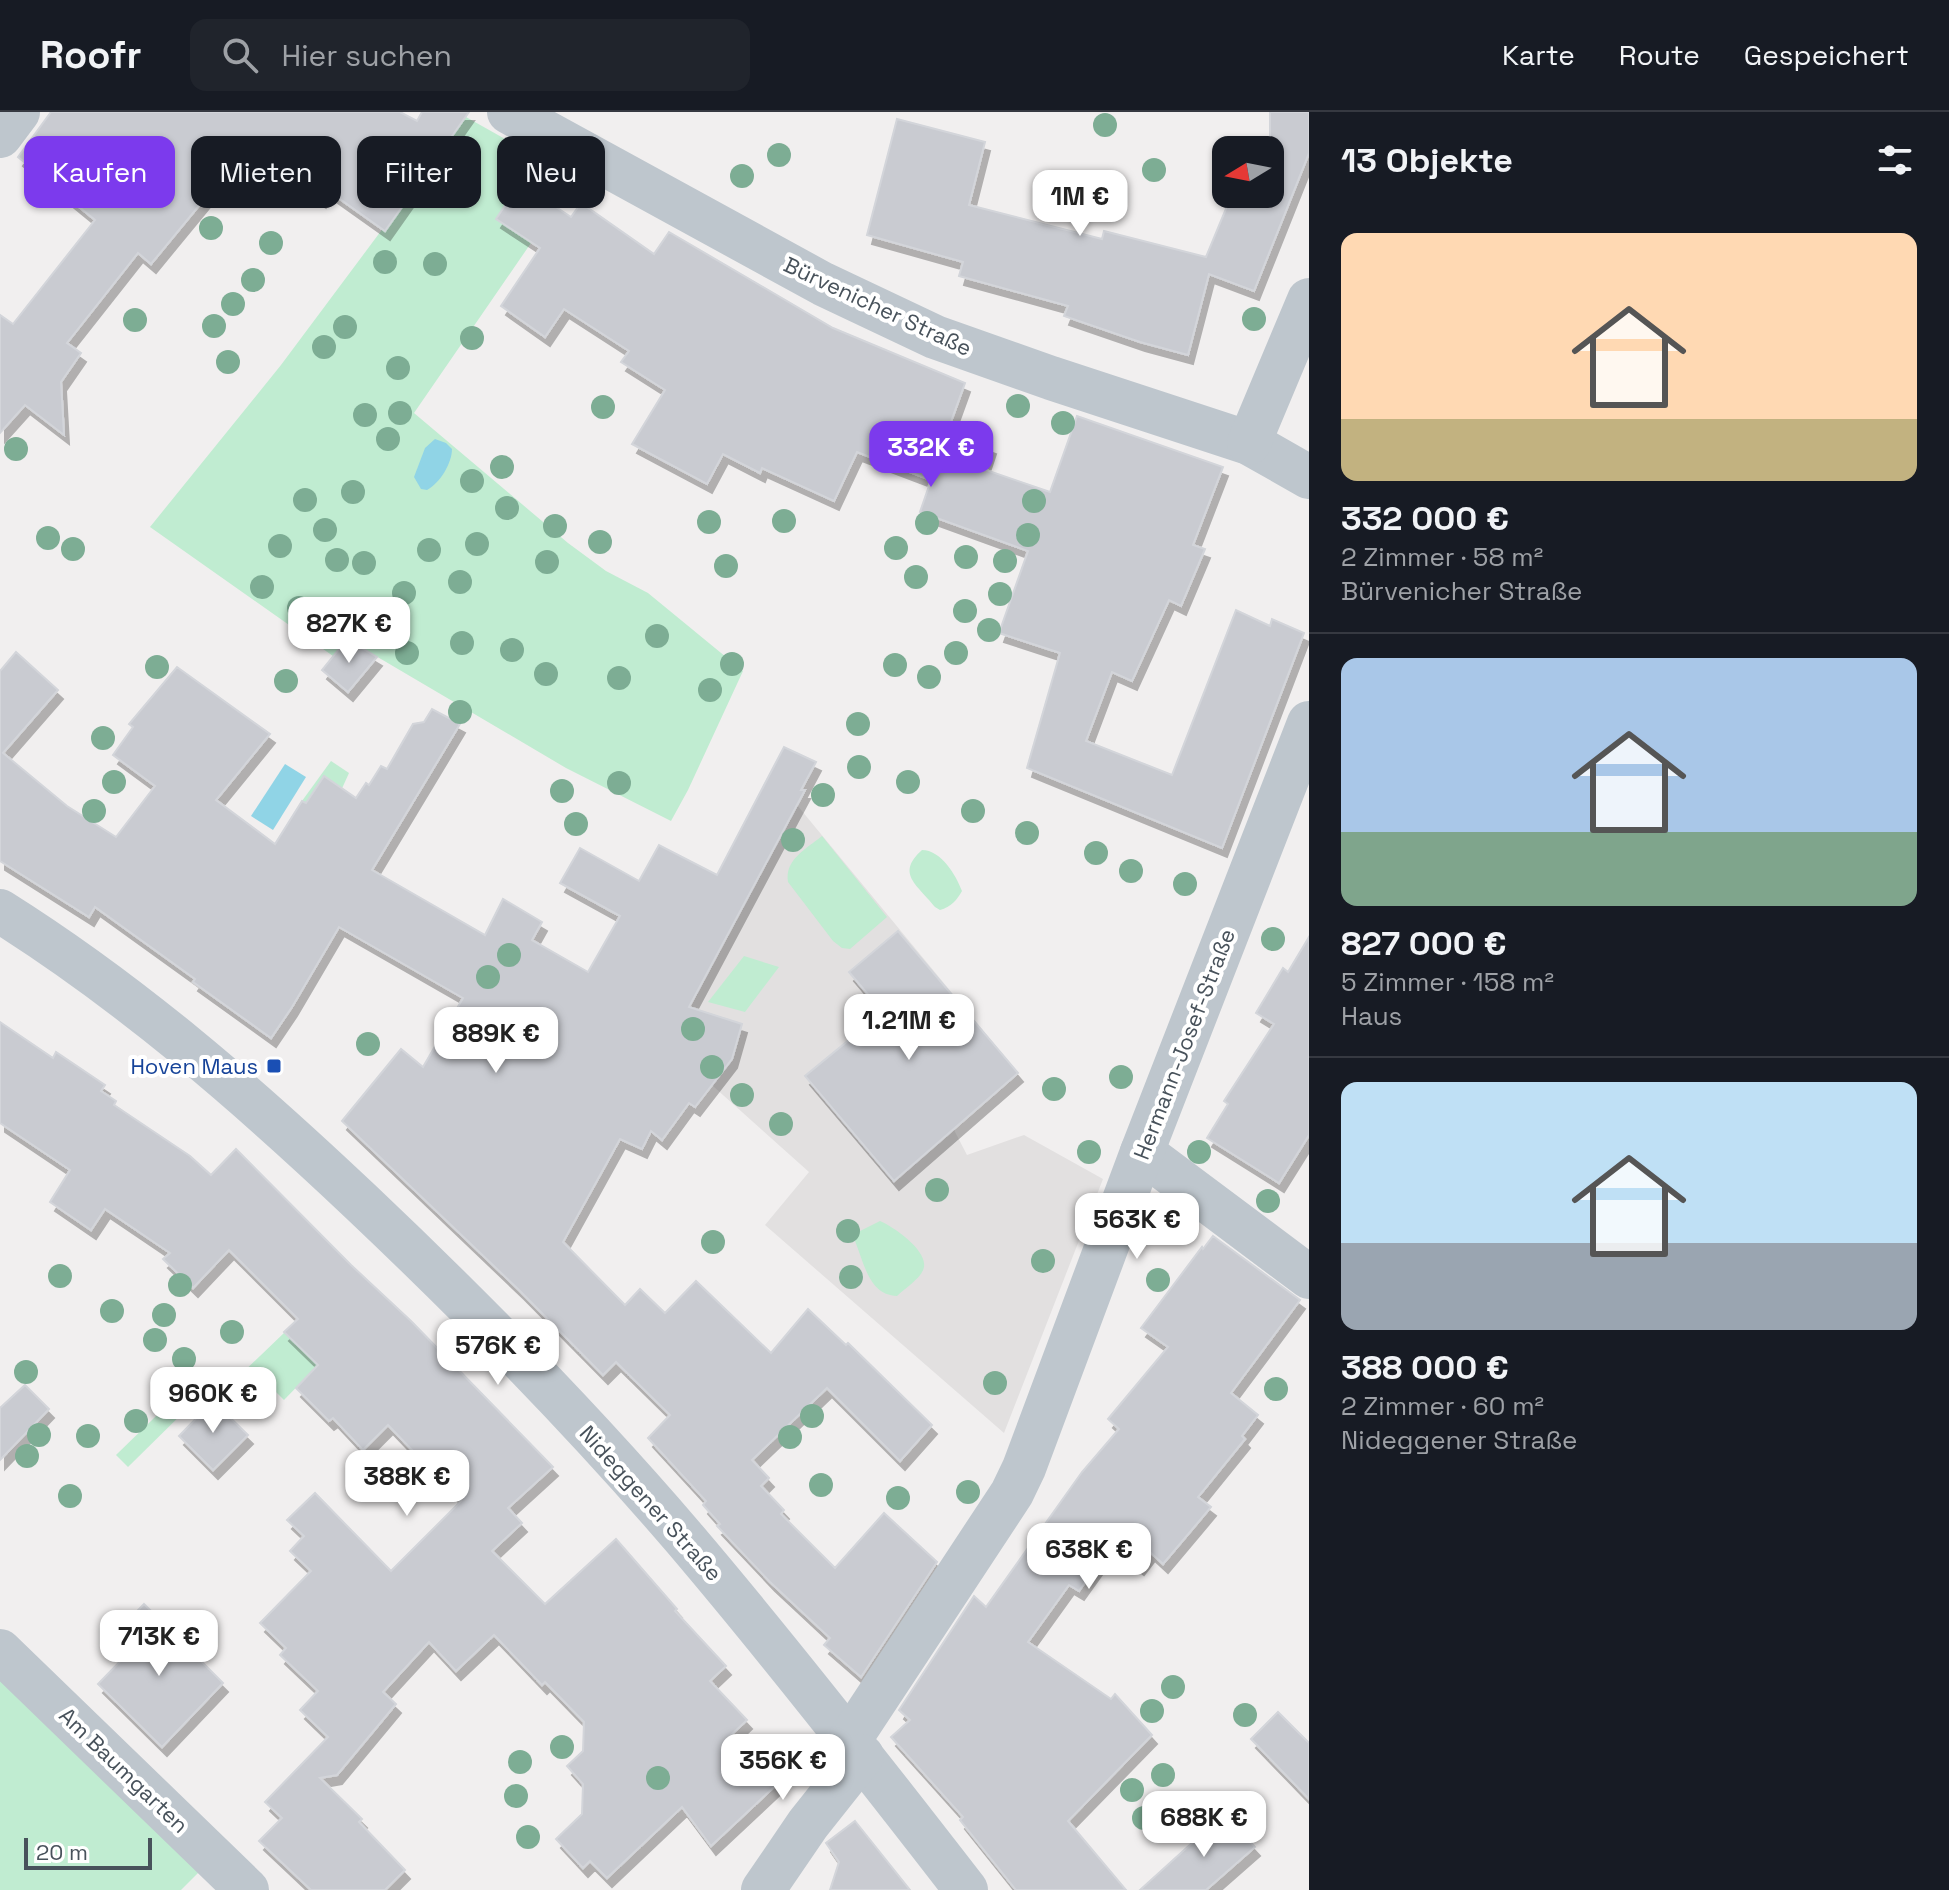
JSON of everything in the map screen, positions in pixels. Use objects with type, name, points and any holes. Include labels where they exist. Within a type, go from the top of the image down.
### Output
[{"type":"street","points":[[0,136],[18,112]]},
{"type":"street","name":"Bürvenicher Straße","points":[[509,112],[823,284],[935,337],[1249,443],[1309,477]]},
{"type":"street","points":[[1249,443],[1309,300]]},
{"type":"street","name":"Hermann-Josef-Straße","points":[[763,1890],[856,1748],[1012,1493],[1024,1468],[1142,1152],[1309,723]]},
{"type":"street","name":"Nideggener Straße","points":[[0,911],[108,985],[202,1059],[306,1150],[426,1264],[589,1432],[682,1535],[856,1748],[966,1890]]},
{"type":"street","points":[[1142,1152],[1309,1277]]},
{"type":"street","name":"Am Baumgarten","points":[[0,1651],[247,1890]]},
{"type":"shaded area","points":[[797,805],[1018,1073],[953,1128],[967,1155],[1024,1135],[1103,1179],[1004,1433],[765,1225],[809,1172],[704,1078],[664,1053]]},
{"type":"green space","points":[[466,117],[500,136],[497,136],[497,208],[529,208],[514,230],[531,243],[414,413],[568,543],[606,571],[648,593],[743,671],[671,821],[566,768],[347,639],[333,656],[150,527],[281,365],[398,208],[481,208],[481,136],[452,136]]},
{"type":"green space","points":[[331,761],[349,773],[329,817],[302,801]]},
{"type":"green space","points":[[822,836],[887,917],[850,949],[842,948],[833,941],[788,882],[789,867],[793,861]]},
{"type":"green space","points":[[922,850],[941,859],[952,871],[962,891],[944,909],[935,907],[912,879],[910,866]]},
{"type":"green space","points":[[744,956],[779,967],[745,1012],[708,1002]]},
{"type":"green space","points":[[880,1221],[908,1240],[924,1260],[920,1275],[897,1296],[880,1290],[874,1284],[855,1241],[856,1233]]},
{"type":"green space","points":[[285,1332],[318,1365],[284,1400],[276,1392],[264,1404],[238,1377]]},
{"type":"green space","points":[[188,1385],[198,1398],[128,1467],[116,1455]]},
{"type":"green space","points":[[0,1675],[201,1870],[181,1890],[0,1890]]},
{"type":"water","points":[[435,439],[452,449],[450,460],[436,483],[427,490],[421,489],[414,477],[425,448]]},
{"type":"water","points":[[285,764],[306,777],[273,830],[251,816]]},
{"type":"building","points":[[51,112],[400,112],[417,121],[422,112],[469,112],[452,136],[357,136],[357,208],[401,208],[385,231],[341,200],[341,136],[191,136],[191,208],[197,208],[151,264],[138,253],[67,343],[81,353],[61,382],[64,435],[25,405],[0,433],[0,315],[13,324],[95,220],[80,208],[175,208],[175,136],[33,136]]},
{"type":"building","points":[[1270,112],[1309,112],[1309,153],[1254,291],[1209,274],[1188,355],[1064,316],[1068,306],[959,276],[963,262],[867,235],[897,119],[985,142],[969,205],[1102,239],[1104,231],[1206,257],[1226,208],[1284,208],[1284,136],[1270,136]]},
{"type":"building","points":[[503,208],[558,208],[571,217],[577,208],[588,208],[654,254],[669,232],[833,328],[965,383],[948,430],[991,445],[983,469],[1050,492],[1077,416],[1223,467],[1193,545],[1205,549],[1181,606],[1169,600],[1132,681],[1112,672],[1086,741],[1172,775],[1236,610],[1270,626],[1272,619],[1304,633],[1222,848],[1027,768],[1060,653],[999,633],[1028,551],[920,512],[931,480],[857,452],[834,501],[762,468],[760,473],[723,454],[707,484],[632,444],[665,390],[621,362],[629,351],[564,309],[545,337],[501,306],[540,248],[496,219]]},
{"type":"building","points":[[347,639],[377,657],[348,692],[322,670]]},
{"type":"building","points":[[16,652],[58,690],[3,753],[67,806],[116,837],[155,786],[113,755],[133,727],[129,724],[177,667],[270,734],[216,800],[275,844],[302,801],[306,803],[324,776],[356,798],[381,766],[387,769],[413,724],[424,722],[432,709],[460,724],[372,870],[485,935],[503,899],[542,922],[532,940],[588,972],[620,916],[560,883],[580,848],[639,881],[659,845],[717,875],[784,747],[816,762],[801,790],[805,790],[689,1007],[742,1024],[732,1059],[695,1107],[689,1103],[662,1140],[651,1131],[642,1149],[620,1139],[563,1242],[625,1305],[640,1289],[665,1313],[696,1281],[771,1353],[808,1309],[846,1345],[848,1343],[932,1425],[900,1461],[827,1388],[752,1460],[769,1478],[761,1486],[784,1510],[781,1514],[835,1568],[884,1513],[937,1562],[861,1677],[824,1645],[830,1638],[770,1582],[717,1526],[720,1524],[703,1505],[706,1501],[648,1438],[670,1415],[616,1362],[603,1375],[342,1121],[401,1049],[423,1067],[463,998],[339,927],[271,1038],[95,907],[89,917],[0,861],[0,671]]},
{"type":"building","points":[[898,931],[1018,1073],[894,1181],[805,1076],[883,1012],[849,972]]},
{"type":"building","points":[[1309,937],[1309,1135],[1279,1183],[1207,1138],[1228,1104],[1224,1101],[1274,1024],[1256,1013],[1283,968],[1288,972]]},
{"type":"building","points":[[0,1022],[53,1058],[56,1052],[105,1085],[101,1091],[116,1101],[114,1105],[190,1156],[211,1175],[236,1149],[411,1321],[553,1467],[508,1508],[522,1523],[492,1551],[545,1604],[616,1539],[677,1609],[675,1611],[726,1666],[710,1681],[747,1720],[729,1737],[775,1786],[711,1846],[682,1807],[607,1878],[590,1861],[583,1868],[556,1839],[582,1814],[583,1784],[567,1766],[583,1751],[584,1722],[545,1682],[542,1685],[494,1635],[456,1671],[429,1642],[383,1692],[396,1704],[337,1775],[320,1778],[362,1819],[359,1822],[405,1870],[385,1890],[311,1890],[259,1841],[282,1818],[265,1802],[328,1737],[300,1710],[318,1691],[280,1655],[286,1648],[260,1623],[311,1571],[290,1551],[304,1536],[287,1520],[315,1493],[391,1571],[461,1501],[388,1425],[363,1450],[333,1418],[329,1421],[296,1388],[318,1365],[284,1332],[298,1319],[229,1250],[193,1288],[163,1259],[170,1253],[105,1209],[91,1230],[50,1202],[70,1170],[0,1123]]},
{"type":"building","points":[[1213,1236],[1300,1300],[1231,1393],[1258,1415],[1242,1436],[1245,1439],[1198,1497],[1211,1507],[1163,1564],[1150,1552],[1139,1566],[1112,1545],[1079,1591],[1069,1585],[1028,1642],[1111,1699],[1115,1694],[1152,1735],[1068,1821],[1126,1890],[1016,1890],[960,1820],[963,1817],[891,1737],[910,1720],[899,1710],[974,1596],[986,1607],[1082,1472],[1119,1429],[1108,1419],[1168,1347],[1141,1328]]},
{"type":"building","points":[[25,1385],[49,1409],[0,1460],[0,1408]]},
{"type":"building","points":[[213,1401],[248,1435],[213,1470],[179,1436]]},
{"type":"building","points":[[144,1604],[223,1683],[162,1747],[98,1684],[135,1646],[119,1630]]},
{"type":"building","points":[[1278,1712],[1309,1743],[1309,1799],[1251,1739]]},
{"type":"building","points":[[1224,1814],[1255,1847],[1206,1890],[1140,1890]]},
{"type":"building","points":[[855,1821],[910,1890],[830,1890],[839,1862],[826,1843]]},
{"type":"place","name":"Hoven Maus","points":[[274,1066]]}]
